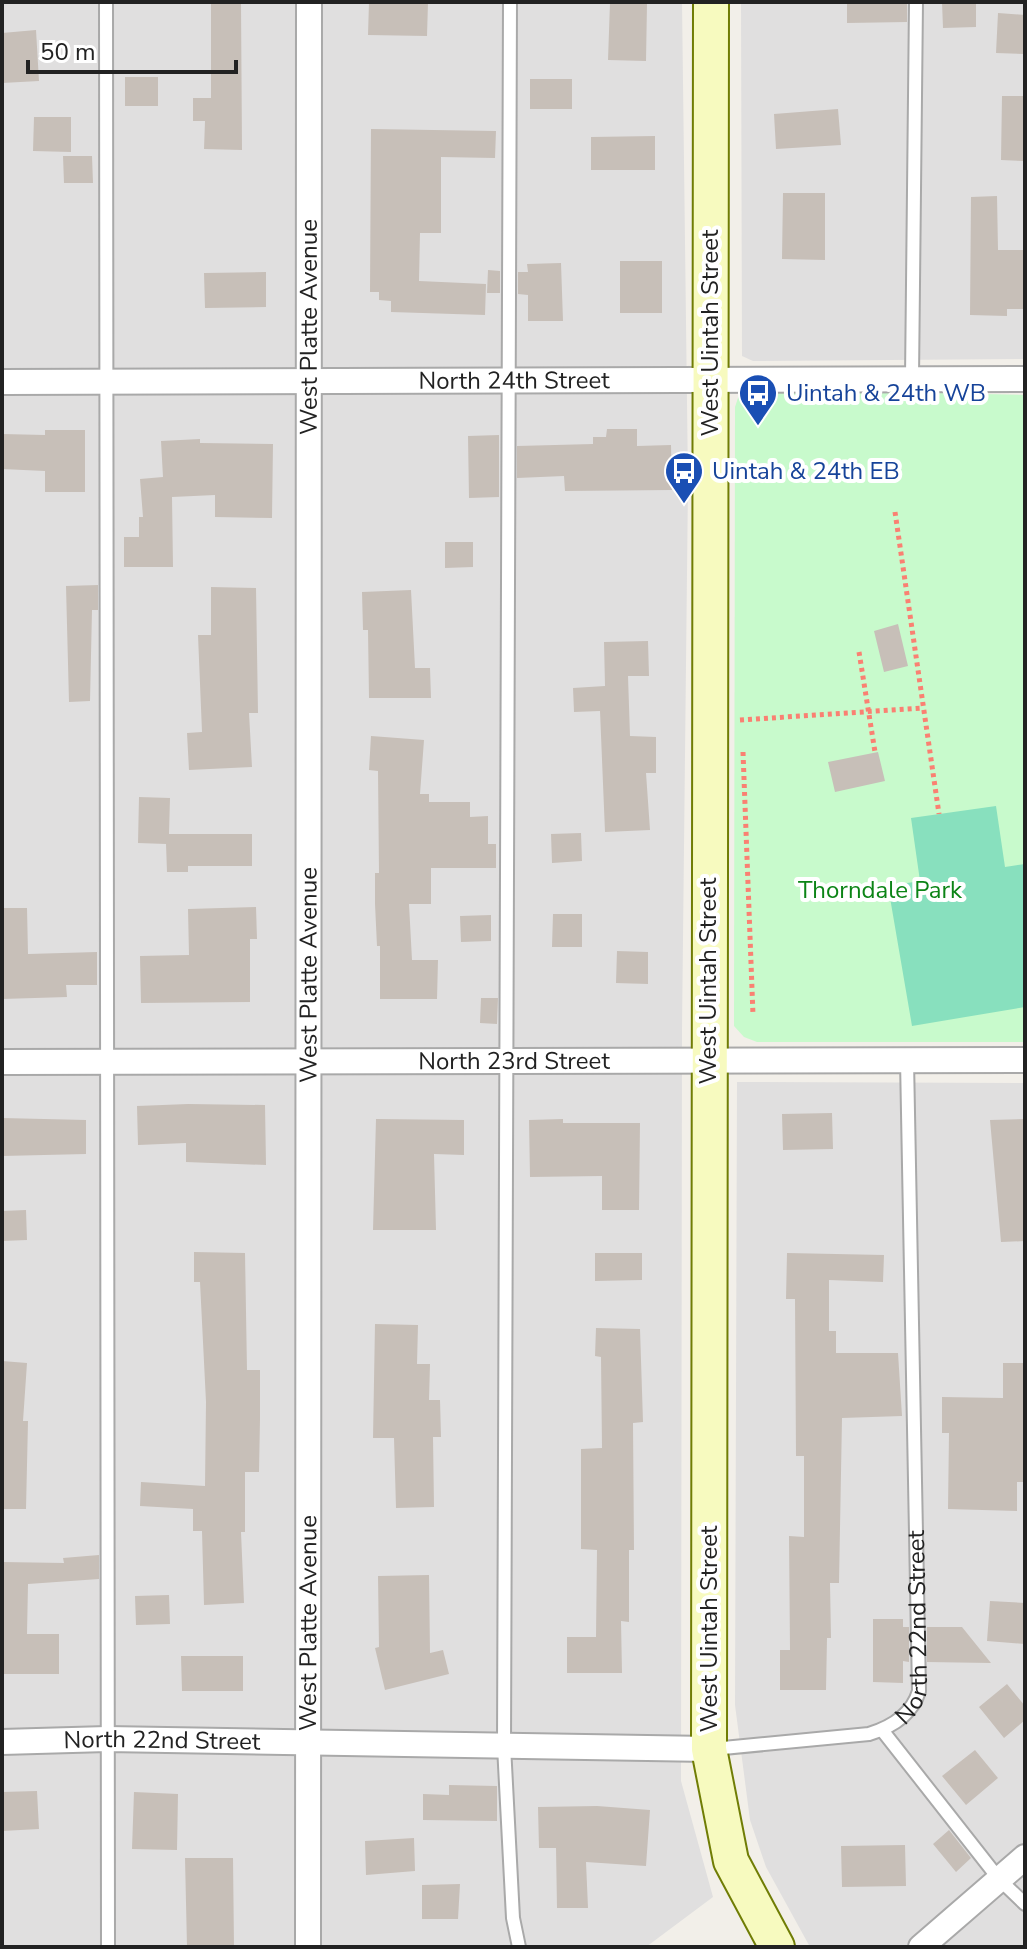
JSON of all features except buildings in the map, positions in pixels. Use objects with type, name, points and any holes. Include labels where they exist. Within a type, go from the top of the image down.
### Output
[{"type":"main road","name":"West Uintah Street","points":[[711,2],[710,377],[726,720],[708,1062],[709,1749],[731,1861],[777,1947]]},
{"type":"street","name":"West Platte Avenue","points":[[308,1947],[309,2]]},
{"type":"street","name":"North 24th Street","points":[[2,382],[307,383],[710,377],[1025,379]]},
{"type":"street","name":"North 23rd Street","points":[[2,1062],[308,1059],[708,1062],[1025,1060]]},
{"type":"street","name":"North 22nd Street","points":[[2,1742],[107,1739],[709,1749]]},
{"type":"street","points":[[921,1947],[1025,1857]]},
{"type":"lane","points":[[106,2],[108,1947]]},
{"type":"lane","points":[[510,2],[504,1746],[513,1918],[519,1947]]},
{"type":"lane","points":[[912,378],[916,2]]},
{"type":"lane","name":"North 22nd Street","points":[[709,1749],[882,1730],[909,1712],[919,1691],[907,1060]]},
{"type":"lane","points":[[882,1730],[999,1879],[1025,1904]]},
{"type":"path","points":[[895,512],[939,814]]},
{"type":"path","points":[[859,652],[875,752]]},
{"type":"path","points":[[726,720],[742,705]]},
{"type":"path","points":[[726,720],[923,708]]},
{"type":"path","points":[[726,720],[753,1015]]},
{"type":"shaded area","points":[[2,2],[682,2],[688,482],[682,1030],[681,1781],[713,1897],[646,1947],[2,1947]]},
{"type":"shaded area","points":[[741,2],[1025,2],[1025,359],[753,361],[742,356]]},
{"type":"shaded area","points":[[737,1082],[1025,1083],[1025,1947],[810,1947],[766,1867],[750,1820],[735,1705]]},
{"type":"green space","name":"Thorndale Park","points":[[751,389],[1025,395],[1025,1042],[757,1042],[744,1037],[734,1026],[735,407],[739,395]]},
{"type":"green space","points":[[996,806],[1005,867],[1025,864],[1025,1007],[912,1026],[888,886],[920,881],[911,818]]},
{"type":"place","name":"Uintah & 24th WB","points":[[758,427]]},
{"type":"place","name":"Uintah & 24th EB","points":[[684,505]]}]
